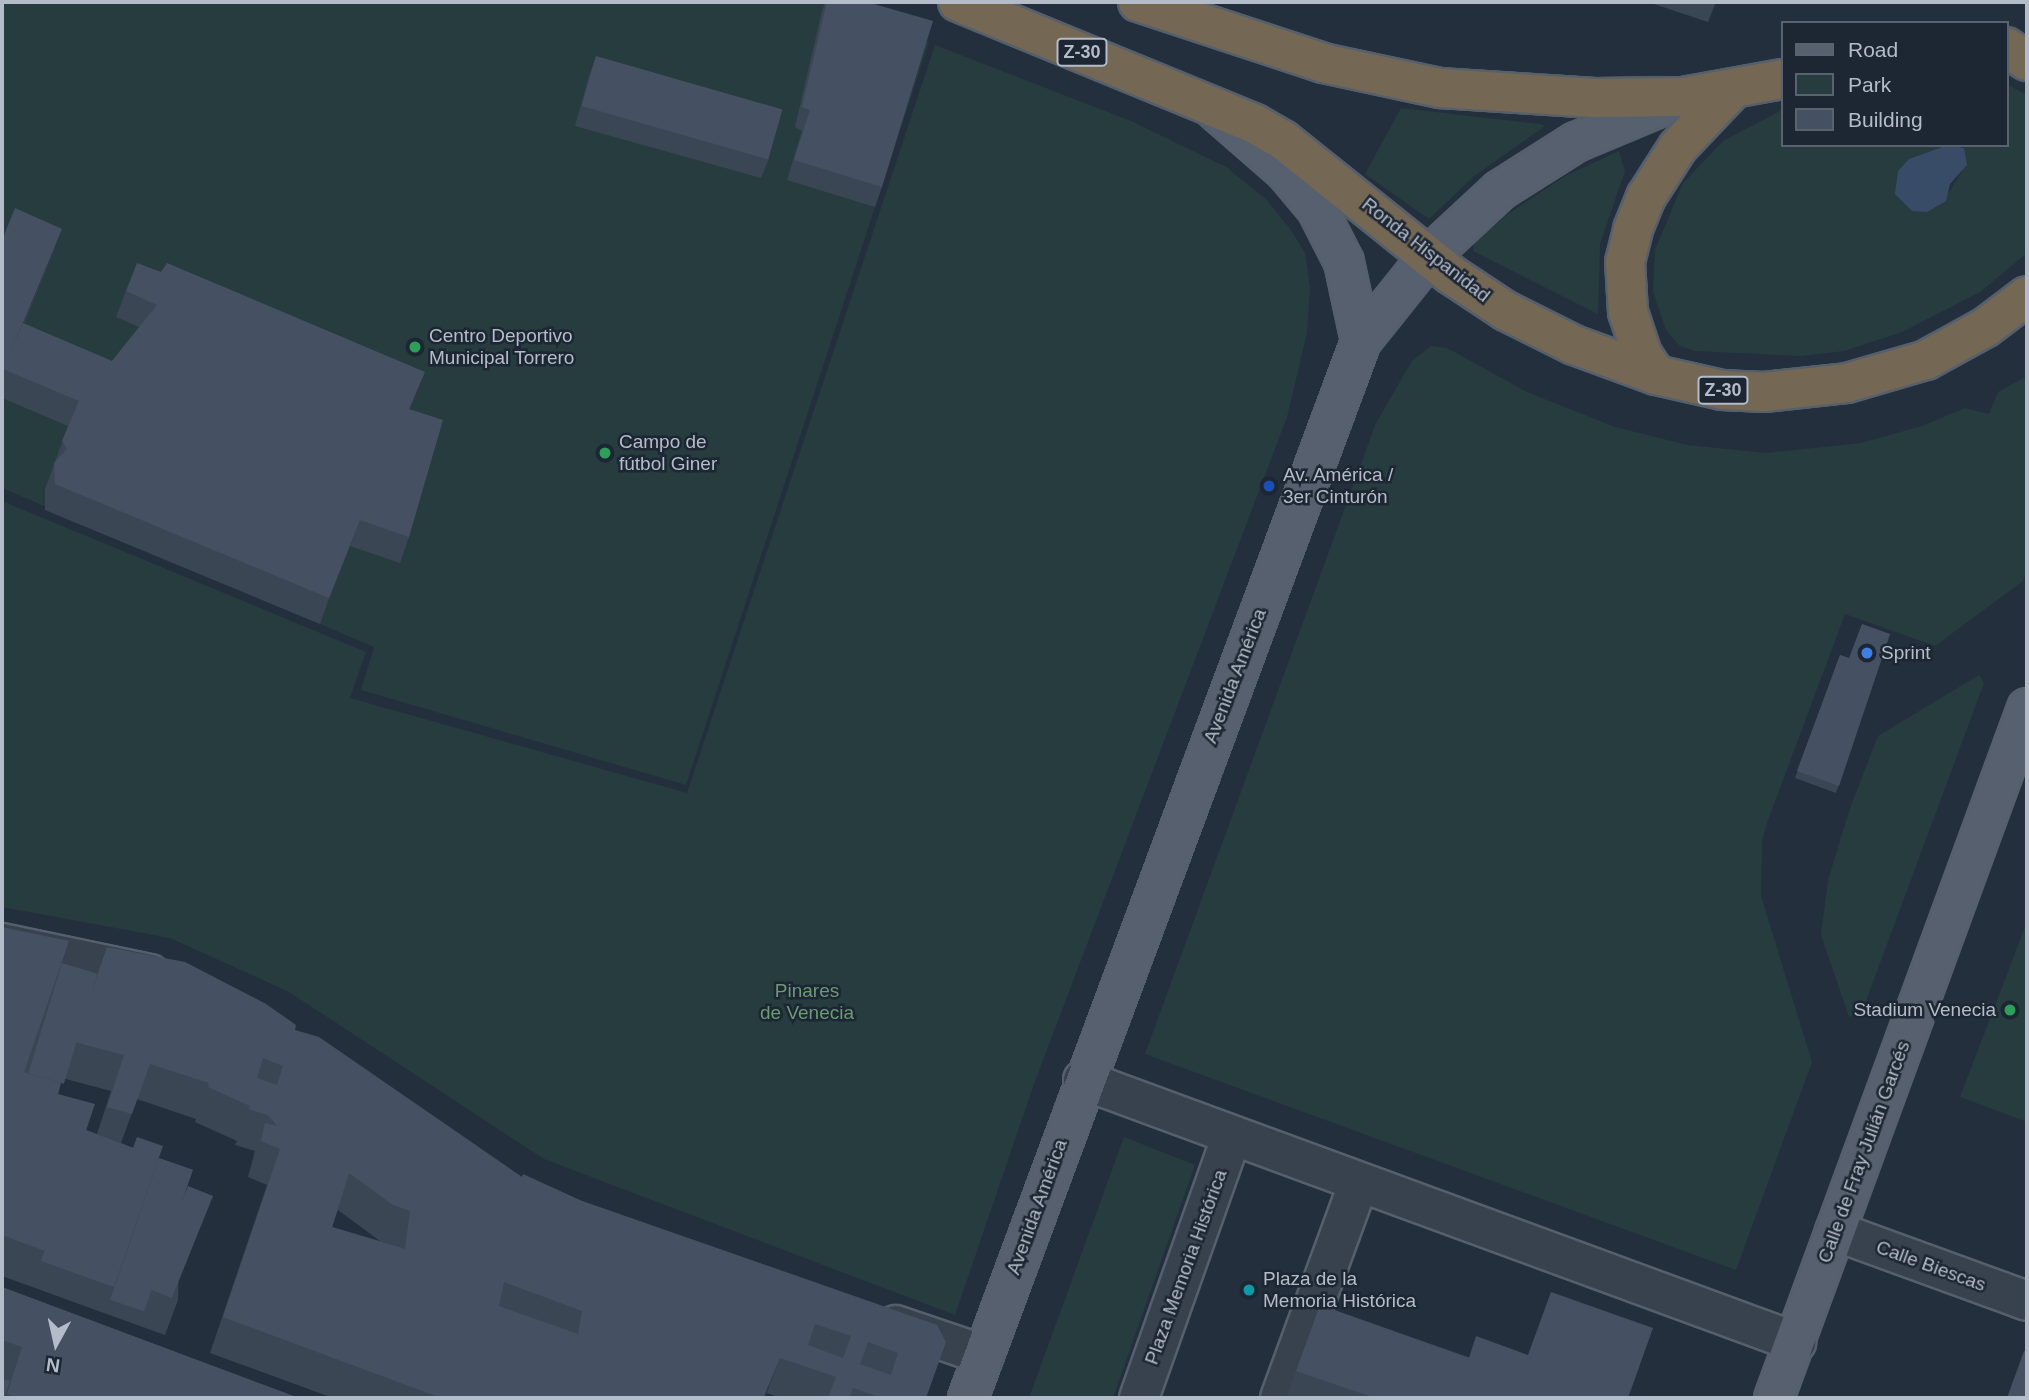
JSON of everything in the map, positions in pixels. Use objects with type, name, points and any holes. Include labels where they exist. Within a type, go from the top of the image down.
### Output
[{"type":"highway","name":"Ronda Hispanidad","points":[[958,2],[1206,101],[1283,140],[1429,256],[1541,330],[1656,375],[1722,390],[1764,392],[1847,383],[1926,360],[1986,327],[2027,296]]},
{"type":"highway","points":[[1139,2],[1323,63],[1427,86],[1595,98],[1683,97],[1780,79]]},
{"type":"highway","points":[[2008,40],[2027,37]]},
{"type":"highway","points":[[2008,48],[2027,61]]},
{"type":"highway","points":[[1656,375],[1642,354],[1628,312],[1626,262],[1633,229],[1646,197],[1678,147],[1734,88]]},
{"type":"main road","name":"Avenida América","points":[[968,1398],[1083,1080],[1361,341],[1429,256],[1479,207],[1533,167],[1587,136],[1683,97]]},
{"type":"main road","points":[[1206,101],[1286,172],[1317,209],[1343,262],[1361,341]]},
{"type":"main road","name":"Calle de Fray Julián Garcés","points":[[1774,1398],[2027,708]]},
{"type":"street","points":[[2,943],[190,985]]},
{"type":"street","points":[[1083,1080],[1796,1342]]},
{"type":"street","name":"Plaza Memoria Histórica","points":[[1139,1398],[1232,1136]]},
{"type":"street","points":[[1280,1398],[1359,1181]]},
{"type":"street","name":"Calle Biescas","points":[[1835,1231],[2027,1301]]},
{"type":"street","points":[[865,1314],[984,1355]]},
{"type":"green space","name":"Centro Deportivo Municipal Torrero","points":[[2,2],[829,2],[929,42],[686,785],[361,690],[374,647],[2,488]]},
{"type":"green space","name":"Pinares de Venecia","points":[[935,45],[1131,121],[1226,167],[1266,199],[1291,230],[1305,253],[1310,287],[1307,333],[1287,417],[1034,1084],[955,1315],[544,1159],[289,992],[170,938],[2,907],[2,501],[366,652],[350,698],[687,793]]},
{"type":"green space","points":[[2008,85],[2027,95],[2027,253],[1980,292],[1902,332],[1844,351],[1801,356],[1695,351],[1680,346],[1666,330],[1653,292],[1655,250],[1683,183],[1723,141],[1780,111],[1780,147],[1943,147],[1923,156],[1949,192],[1963,170],[1962,147],[2008,147]]},
{"type":"green space","points":[[1401,108],[1545,126],[1473,177],[1429,219],[1365,174]]},
{"type":"green space","points":[[1619,151],[1625,171],[1600,244],[1598,314],[1473,251],[1474,242],[1508,214],[1565,176]]},
{"type":"green space","points":[[1431,346],[1447,348],[1527,392],[1615,427],[1687,445],[1766,453],[1861,443],[1922,426],[1965,408],[1989,414],[1998,392],[2027,376],[2027,571],[2023,581],[1935,646],[1845,614],[1768,820],[1762,841],[1761,896],[1812,1062],[1736,1270],[1145,1054],[1376,423],[1412,361]]},
{"type":"green space","points":[[1979,675],[1984,683],[1863,1009],[1849,1017],[1821,935],[1828,880],[1850,808],[1878,736]]},
{"type":"green space","name":"Stadium Venecia","points":[[2027,922],[2027,1122],[1960,1097]]},
{"type":"green space","points":[[1124,1137],[1195,1165],[1113,1398],[1029,1398]]},
{"type":"water","points":[[1942,147],[1959,147],[1964,148],[1967,165],[1950,184],[1946,201],[1927,212],[1912,211],[1895,194],[1898,171],[1909,159]]},
{"type":"building","points":[[827,2],[867,2],[933,21],[882,187],[794,160],[810,110],[802,107]]},
{"type":"building","points":[[596,56],[782,109],[768,159],[582,106]]},
{"type":"building","points":[[15,208],[62,229],[2,373],[2,240]]},
{"type":"building","points":[[137,263],[161,272],[167,263],[425,372],[409,409],[443,420],[409,537],[360,520],[329,598],[55,484],[54,463],[67,449],[62,441],[79,401],[3,369],[23,323],[112,361],[157,305],[126,291]]},
{"type":"building","points":[[1862,624],[1890,634],[1839,786],[1797,771],[1840,655],[1849,658]]},
{"type":"building","points":[[2,927],[69,941],[24,1072],[61,1083],[58,1094],[95,1104],[45,1251],[2,1235]]},
{"type":"building","points":[[107,947],[185,962],[266,1004],[296,1025],[295,1030],[319,1037],[522,1177],[523,1174],[582,1201],[937,1325],[946,1342],[926,1398],[882,1398],[853,1388],[849,1398],[828,1398],[836,1377],[780,1358],[763,1398],[441,1398],[223,1317],[280,1149],[261,1141],[265,1123],[277,1126],[268,1115],[248,1109],[250,1106],[208,1087],[209,1083],[150,1064],[132,1114],[107,1107],[124,1055],[75,1042]],"holes":[[[263,1058],[283,1066],[277,1085],[257,1078]],[[349,1173],[393,1205],[410,1211],[405,1249],[332,1227]],[[504,1282],[582,1311],[578,1334],[499,1306]],[[815,1324],[851,1336],[843,1358],[808,1345]],[[868,1342],[898,1353],[891,1375],[860,1364]]]},
{"type":"building","points":[[62,963],[97,974],[64,1084],[28,1073]]},
{"type":"building","points":[[86,1130],[133,1148],[137,1137],[163,1146],[114,1287],[41,1261]]},
{"type":"building","points":[[159,1158],[193,1170],[144,1312],[110,1300]]},
{"type":"building","points":[[188,1186],[213,1196],[172,1298],[147,1288]]},
{"type":"building","points":[[2,1287],[299,1398],[17,1398],[7,1394],[22,1347],[2,1340]]},
{"type":"building","points":[[1551,1292],[1653,1328],[1628,1398],[1375,1398],[1296,1371],[1320,1305],[1469,1358],[1476,1336],[1528,1355]]},
{"type":"building","points":[[2024,1351],[2027,1352],[2027,1398],[2007,1398]]},
{"type":"building","points":[[2,1379],[10,1381],[4,1398],[2,1398]]},
{"type":"place","name":"Centro Deportivo Municipal Torrero","points":[[415,347]]},
{"type":"place","name":"Campo de fútbol Giner","points":[[605,453]]},
{"type":"place","name":"Av. América / 3er Cinturón","points":[[1269,486]]},
{"type":"place","name":"Sprint","points":[[1867,653]]},
{"type":"place","name":"Stadium Venecia","points":[[2010,1010]]},
{"type":"place","name":"Plaza de la Memoria Histórica","points":[[1249,1290]]}]
